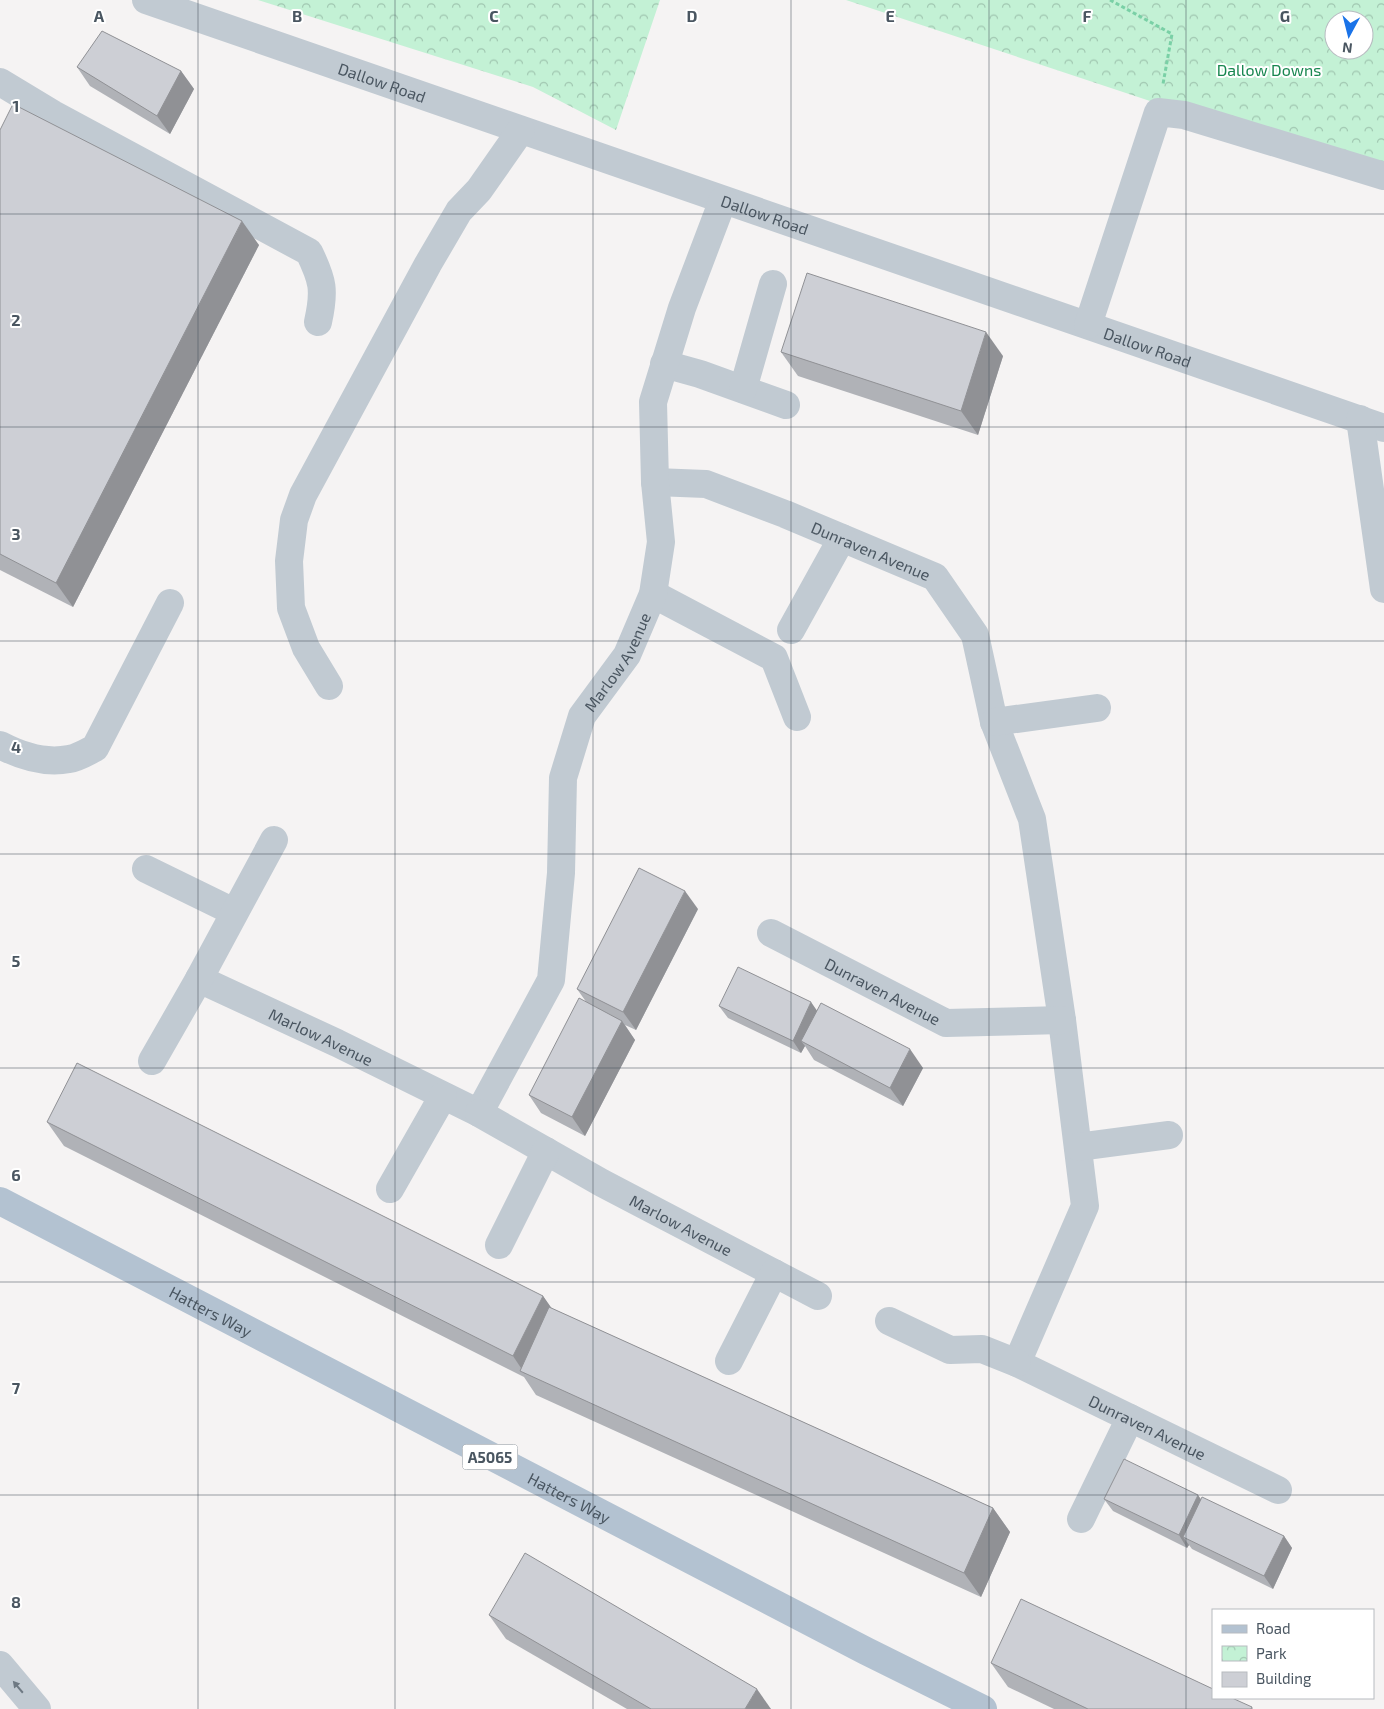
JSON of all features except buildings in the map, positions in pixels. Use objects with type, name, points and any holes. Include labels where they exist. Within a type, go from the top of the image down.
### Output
[{"type":"main road","name":"Hatters Way","points":[[0,1201],[866,1651],[983,1709]]},
{"type":"street","name":"Dallow Road","points":[[146,0],[1372,423]]},
{"type":"street","points":[[0,82],[53,114],[309,252],[320,276],[323,300],[318,322]]},
{"type":"street","points":[[1088,325],[1158,112],[1184,115],[1384,176]]},
{"type":"street","points":[[329,686],[306,648],[291,608],[289,561],[294,520],[303,495],[432,256],[459,211],[479,190],[521,130]]},
{"type":"street","name":"Marlow Avenue","points":[[479,1113],[551,980],[561,873],[563,778],[582,716],[627,655],[653,594],[661,542],[655,482],[653,402],[682,308],[723,200]]},
{"type":"street","points":[[743,389],[773,284]]},
{"type":"street","points":[[664,364],[700,374],[786,405]]},
{"type":"street","points":[[1372,423],[1384,589]]},
{"type":"street","name":"Dunraven Avenue","points":[[655,482],[706,484],[935,577],[975,635],[994,722],[1032,819],[1062,1020],[1085,1206],[1017,1363]]},
{"type":"street","points":[[791,630],[842,538]]},
{"type":"street","points":[[653,594],[774,658],[797,716]]},
{"type":"street","points":[[0,745],[15,753],[42,761],[70,759],[95,748],[170,603]]},
{"type":"street","points":[[994,722],[1097,708]]},
{"type":"street","points":[[152,1061],[199,979],[274,840]]},
{"type":"street","points":[[146,869],[234,912]]},
{"type":"street","name":"Dunraven Avenue","points":[[771,932],[946,1023],[1062,1020]]},
{"type":"street","name":"Marlow Avenue","points":[[199,979],[337,1043],[479,1113],[602,1183],[818,1296]]},
{"type":"street","points":[[390,1189],[443,1096]]},
{"type":"street","points":[[1078,1147],[1169,1135]]},
{"type":"street","points":[[499,1245],[546,1151]]},
{"type":"street","points":[[729,1361],[774,1273]]},
{"type":"street","name":"Dunraven Avenue","points":[[889,1321],[950,1350],[982,1349],[1017,1363],[1278,1490]]},
{"type":"street","points":[[1081,1519],[1130,1418]]},
{"type":"street","points":[[0,1664],[37,1709]]},
{"type":"path","points":[[1110,0],[1172,34],[1158,112]]},
{"type":"green space","points":[[258,0],[660,0],[616,130],[533,87]]},
{"type":"green space","name":"Dallow Downs","points":[[846,0],[1384,0],[1384,178],[1352,168]]}]
